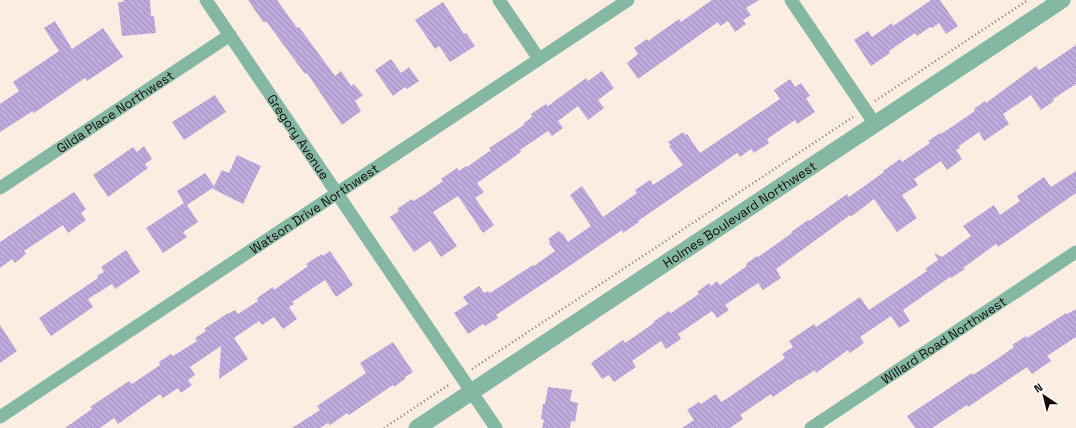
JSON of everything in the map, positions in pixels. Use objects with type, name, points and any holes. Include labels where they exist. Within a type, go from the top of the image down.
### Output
[{"type":"street","name":"Gregory Avenue","points":[[206,0],[496,428]]},
{"type":"street","points":[[499,0],[539,60]]},
{"type":"street","name":"Watson Drive Northwest","points":[[0,417],[628,0]]},
{"type":"street","points":[[791,0],[875,124]]},
{"type":"street","name":"Holmes Boulevard Northwest","points":[[417,428],[1062,0]]},
{"type":"street","name":"Gilda Place Northwest","points":[[0,188],[230,35]]},
{"type":"street","name":"Willard Road Northwest","points":[[811,428],[1076,252]]},
{"type":"path","points":[[384,428],[1028,0]]},
{"type":"building","points":[[123,0],[150,0],[151,16],[154,16],[156,33],[122,36],[118,2],[124,2]]},
{"type":"building","points":[[248,0],[277,0],[335,76],[341,71],[351,86],[354,84],[363,95],[355,101],[361,111],[342,125],[307,73],[305,74],[266,21],[264,23]]},
{"type":"building","points":[[712,0],[759,0],[746,8],[751,15],[743,20],[746,24],[735,32],[728,21],[720,26],[718,22],[638,79],[627,63],[638,54],[634,48],[647,39],[648,41],[679,19],[681,22]]},
{"type":"building","points":[[931,0],[940,0],[958,26],[946,34],[939,23],[917,36],[915,33],[889,51],[890,53],[871,66],[854,40],[868,31],[872,37],[892,23],[893,26]]},
{"type":"building","points":[[443,2],[464,34],[466,33],[475,46],[450,62],[439,46],[435,49],[415,20]]},
{"type":"building","points":[[55,21],[72,49],[103,28],[123,57],[87,81],[85,78],[34,113],[33,111],[0,132],[0,104],[19,91],[13,82],[59,51],[44,28]]},
{"type":"building","points":[[1076,45],[1076,84],[1053,99],[1054,101],[1041,110],[1031,95],[1003,114],[1009,124],[984,141],[979,132],[959,146],[960,148],[956,150],[962,159],[947,170],[941,161],[914,179],[918,185],[902,195],[917,218],[897,232],[874,199],[776,269],[781,278],[763,290],[758,283],[725,305],[729,310],[717,318],[712,311],[678,334],[681,339],[666,349],[661,341],[632,361],[636,367],[614,382],[609,375],[602,379],[591,363],[623,340],[625,343],[669,311],[671,313],[699,294],[697,292],[709,283],[711,286],[717,281],[720,285],[747,266],[746,264],[792,233],[791,232],[808,220],[809,221],[847,194],[849,197],[900,159],[902,162],[930,143],[928,141],[975,111],[974,109],[985,101],[986,103],[1036,66],[1039,70]]},
{"type":"building","points":[[391,59],[401,73],[409,67],[419,81],[407,89],[405,87],[393,96],[375,70]]},
{"type":"building","points":[[602,71],[614,88],[598,100],[604,108],[588,120],[578,106],[558,121],[563,128],[552,136],[548,131],[520,150],[521,152],[477,183],[484,192],[475,198],[494,225],[483,233],[458,196],[433,212],[457,246],[441,257],[430,241],[414,252],[390,217],[399,211],[397,209],[412,199],[413,201],[422,196],[443,181],[441,179],[457,168],[459,171],[466,166],[467,167],[491,150],[489,148],[524,125],[523,124],[532,117],[531,114],[546,104],[548,106],[586,78],[588,81]]},
{"type":"building","points":[[790,79],[795,87],[801,83],[810,96],[806,98],[815,112],[797,124],[795,120],[767,139],[769,143],[754,153],[751,149],[740,157],[737,153],[638,221],[639,222],[623,233],[622,230],[496,315],[498,318],[485,326],[483,324],[468,334],[454,313],[468,304],[463,297],[479,286],[484,293],[488,291],[490,293],[533,265],[534,266],[555,251],[548,239],[559,231],[568,242],[591,226],[570,195],[582,186],[603,217],[637,193],[635,190],[650,180],[653,185],[683,165],[669,146],[671,145],[668,142],[683,132],[685,135],[687,134],[700,153],[780,99],[774,90]]},
{"type":"building","points":[[215,95],[226,112],[184,140],[172,122]]},
{"type":"building","points":[[144,146],[152,159],[145,164],[148,168],[108,197],[93,175],[133,147],[137,152]]},
{"type":"building","points":[[237,155],[261,166],[243,204],[213,189],[214,187],[187,205],[198,222],[183,232],[187,237],[163,253],[146,228],[184,203],[177,191],[205,173],[214,186],[222,170],[229,173]]},
{"type":"building","points":[[1076,171],[1076,193],[998,247],[996,244],[963,268],[965,269],[951,278],[950,277],[903,310],[910,321],[899,328],[891,316],[860,337],[864,343],[850,353],[848,350],[816,373],[815,370],[773,397],[771,394],[740,415],[743,419],[730,428],[682,428],[694,420],[687,410],[699,402],[701,404],[716,394],[721,402],[728,398],[785,358],[782,354],[793,347],[789,341],[814,324],[816,327],[860,297],[869,310],[927,271],[925,269],[938,260],[934,253],[942,257],[971,236],[963,226],[994,205],[1000,215],[1020,201],[1017,196],[1044,177],[1051,187]]},
{"type":"building","points":[[74,192],[86,209],[81,213],[86,220],[68,233],[63,225],[24,251],[26,254],[15,263],[12,259],[0,268],[0,242]]},
{"type":"building","points":[[126,250],[140,272],[115,289],[112,284],[88,299],[93,307],[51,336],[39,318],[98,278],[97,276],[104,272],[101,267]]},
{"type":"building","points":[[330,251],[353,285],[336,297],[325,280],[292,302],[294,304],[289,307],[297,319],[283,329],[274,317],[262,325],[259,321],[234,338],[248,359],[219,379],[221,346],[190,367],[195,375],[188,380],[192,385],[181,393],[178,388],[163,398],[160,394],[118,424],[114,418],[100,428],[65,428],[92,409],[90,407],[129,381],[132,384],[160,365],[159,362],[171,354],[173,356],[197,341],[195,338],[206,331],[204,329],[228,313],[235,310],[238,314],[258,301],[257,298],[273,287],[274,290],[308,266],[306,264]]},
{"type":"building","points":[[1076,309],[1076,337],[1047,356],[1051,361],[1032,374],[1027,367],[968,407],[967,405],[932,428],[915,428],[907,416],[972,373],[973,375],[1000,357],[1014,347],[1012,345],[1026,336],[1027,338],[1066,313],[1067,314]]},
{"type":"building","points":[[0,325],[17,351],[0,363]]},
{"type":"building","points":[[393,342],[413,372],[405,377],[406,378],[394,387],[393,385],[349,415],[347,413],[330,425],[328,423],[320,428],[292,428],[320,410],[317,406],[366,373],[360,363]]},
{"type":"building","points":[[548,387],[572,390],[570,401],[578,403],[575,422],[571,421],[570,428],[542,428],[544,420],[541,419],[543,404],[545,404]]}]
